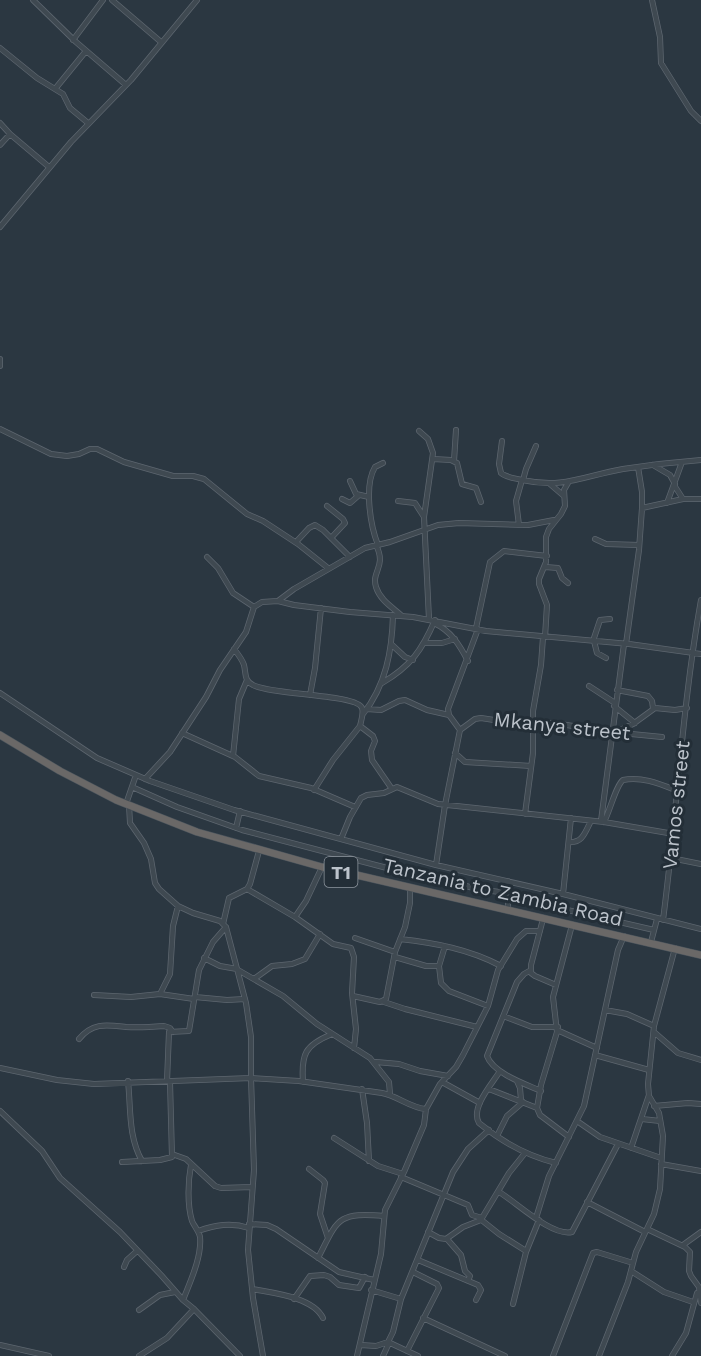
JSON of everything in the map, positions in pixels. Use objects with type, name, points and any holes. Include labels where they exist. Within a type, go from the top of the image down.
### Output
[{"type":"highway","name":"Tanzania to Zambia Road","points":[[0,735],[60,771],[128,805],[197,832],[322,867],[701,955]]},
{"type":"street","points":[[33,0],[73,40],[126,85]]},
{"type":"street","points":[[73,40],[103,0]]},
{"type":"street","points":[[112,0],[161,42]]},
{"type":"street","points":[[0,227],[49,167],[126,85],[195,2],[189,0]]},
{"type":"street","points":[[652,0],[660,37],[661,63],[691,111],[701,121]]},
{"type":"street","points":[[0,48],[37,78],[63,94],[70,108],[88,123]]},
{"type":"street","points":[[55,89],[86,51]]},
{"type":"street","points":[[0,123],[49,167]]},
{"type":"street","points":[[0,145],[10,134]]},
{"type":"street","points":[[0,359],[0,366]]},
{"type":"street","points":[[0,429],[51,454],[67,456],[90,449],[102,450],[124,462],[173,476],[193,476],[204,479],[248,514],[296,542],[328,568]]},
{"type":"street","points":[[456,430],[454,461],[457,463],[462,484],[476,488],[481,502]]},
{"type":"street","points":[[381,684],[402,671],[413,660],[424,643],[433,621],[425,563],[424,517],[433,459],[432,447],[428,439],[418,431]]},
{"type":"street","points":[[502,441],[501,473],[507,477],[550,484],[568,483],[639,467],[701,460]]},
{"type":"street","points":[[519,525],[516,501],[536,446]]},
{"type":"street","points":[[433,459],[454,461]]},
{"type":"street","points":[[667,503],[682,462]]},
{"type":"street","points":[[383,463],[372,470],[369,497],[381,561],[375,581],[376,589],[384,600],[402,616]]},
{"type":"street","points":[[652,465],[670,475],[683,499]]},
{"type":"street","points":[[602,822],[613,732],[614,704],[639,545],[642,492],[639,467]]},
{"type":"street","points":[[350,481],[353,491],[358,496],[369,497]]},
{"type":"street","points":[[525,814],[547,605],[539,584],[547,556],[546,537],[554,520],[565,506],[564,496],[568,483]]},
{"type":"street","points":[[550,484],[564,496]]},
{"type":"street","points":[[342,499],[350,503],[358,496]]},
{"type":"street","points":[[642,508],[683,499],[701,499]]},
{"type":"street","points":[[398,501],[415,503],[424,517]]},
{"type":"street","points":[[327,506],[344,521],[343,526],[332,538]]},
{"type":"street","points":[[278,601],[328,568],[365,548],[438,525],[459,523],[519,525],[554,520]]},
{"type":"street","points":[[296,542],[313,525],[323,530],[350,557]]},
{"type":"street","points":[[595,539],[606,544],[639,545]]},
{"type":"street","points":[[436,865],[460,730],[449,715],[448,709],[468,661],[477,628],[485,578],[494,558],[504,551],[547,556]]},
{"type":"street","points":[[207,557],[218,568],[233,593],[254,607]]},
{"type":"street","points":[[545,567],[558,568],[562,578],[568,583]]},
{"type":"street","name":"Vamos street","points":[[651,942],[660,920],[671,858],[693,653],[701,600]]},
{"type":"street","points":[[145,779],[170,752],[246,632],[254,607],[262,602],[278,601],[294,606],[402,616],[544,637],[701,654]]},
{"type":"street","points":[[310,695],[321,608]]},
{"type":"street","points":[[362,716],[381,684],[391,644],[393,615]]},
{"type":"street","points":[[606,658],[597,653],[593,641],[600,620],[610,619]]},
{"type":"street","points":[[433,621],[455,639],[468,661]]},
{"type":"street","points":[[424,643],[442,643],[455,639]]},
{"type":"street","points":[[391,644],[405,657],[413,660]]},
{"type":"street","points":[[232,756],[239,699],[247,680],[244,664],[234,649]]},
{"type":"street","points":[[247,680],[255,687],[356,702],[363,709],[360,726],[333,759],[314,790]]},
{"type":"street","points":[[589,686],[635,723]]},
{"type":"street","points":[[617,690],[648,696],[653,708]]},
{"type":"street","points":[[0,693],[87,753],[145,779],[240,811],[436,865],[701,929]]},
{"type":"street","points":[[367,709],[381,710],[405,700],[427,710],[449,715]]},
{"type":"street","points":[[613,732],[635,723],[653,708],[675,710],[687,708]]},
{"type":"street","name":"Mkanya street","points":[[460,730],[475,718],[481,718],[507,723],[554,723],[662,737]]},
{"type":"street","points":[[360,726],[373,736],[375,741],[370,755],[392,789]]},
{"type":"street","points":[[182,733],[232,756],[259,776],[314,790],[355,807]]},
{"type":"street","points":[[455,753],[465,762],[531,766]]},
{"type":"street","points":[[136,775],[128,805],[130,823],[144,843],[151,859],[155,883],[178,906],[192,913],[220,921],[224,925],[245,999],[251,1037],[250,1078],[253,1126],[248,1250],[263,1356]]},
{"type":"street","points":[[602,822],[615,799],[618,785],[622,780],[636,778],[649,780],[678,791]]},
{"type":"street","points":[[132,787],[177,807],[236,828],[336,856],[654,930]]},
{"type":"street","points":[[341,839],[361,798],[384,793],[397,787],[438,804],[571,818],[674,834]]},
{"type":"street","points":[[236,828],[240,811]]},
{"type":"street","points":[[563,894],[571,818]]},
{"type":"street","points":[[569,842],[578,842],[591,821]]},
{"type":"street","points":[[122,1162],[169,1159],[172,1154],[169,1034],[189,1030],[199,970],[224,925],[229,898],[247,889],[259,851]]},
{"type":"street","points":[[671,858],[701,864]]},
{"type":"street","points":[[295,917],[322,867]]},
{"type":"street","points":[[508,881],[508,910]]},
{"type":"street","points":[[384,1002],[410,903],[410,888]]},
{"type":"street","points":[[247,889],[295,917],[333,944],[351,948],[354,957],[352,996],[356,1029],[354,1048]]},
{"type":"street","points":[[160,994],[170,974],[173,926],[178,906]]},
{"type":"street","points":[[543,919],[531,970],[535,976],[556,985]]},
{"type":"street","points":[[569,1137],[540,1115],[537,1108],[557,1029],[553,1006],[556,985],[572,925]]},
{"type":"street","points":[[357,1356],[381,1254],[384,1216],[390,1196],[424,1125],[426,1109],[442,1082],[456,1067],[488,1006],[495,977],[521,933],[540,931]]},
{"type":"street","points":[[254,979],[272,966],[292,964],[305,959],[320,934]]},
{"type":"street","points":[[513,1305],[546,1184],[584,1106],[618,950],[624,936]]},
{"type":"street","points":[[356,938],[426,966],[439,966]]},
{"type":"street","points":[[400,939],[471,952],[501,966]]},
{"type":"street","points":[[445,946],[439,966],[441,983],[445,989],[488,1006]]},
{"type":"street","points":[[631,1148],[649,1095],[649,1070],[654,1029],[675,948]]},
{"type":"street","points":[[204,958],[220,966],[237,969],[283,996],[332,1034],[376,1062],[389,1082],[390,1095]]},
{"type":"street","points":[[531,970],[517,982],[487,1056],[490,1064],[500,1071],[541,1091]]},
{"type":"street","points":[[94,996],[131,997],[160,994],[227,1000],[245,999]]},
{"type":"street","points":[[352,996],[384,1002],[477,1027]]},
{"type":"street","points":[[605,1010],[627,1014],[654,1029],[678,1053],[701,1060]]},
{"type":"street","points":[[503,1016],[532,1027],[557,1029],[597,1048]]},
{"type":"street","points":[[79,1039],[91,1028],[108,1024],[126,1027],[164,1026],[173,1032]]},
{"type":"street","points":[[303,1082],[305,1052],[312,1045],[332,1034]]},
{"type":"street","points":[[595,1055],[649,1070]]},
{"type":"street","points":[[376,1062],[397,1064],[448,1076]]},
{"type":"street","points":[[0,1068],[57,1080],[94,1084],[250,1078],[303,1082],[390,1095],[411,1106],[426,1109]]},
{"type":"street","points":[[500,1071],[476,1111],[478,1123],[512,1147],[556,1163]]},
{"type":"street","points":[[128,1081],[132,1137],[142,1161]]},
{"type":"street","points":[[517,1081],[522,1101]]},
{"type":"street","points":[[442,1082],[480,1103]]},
{"type":"street","points":[[362,1089],[369,1161]]},
{"type":"street","points":[[489,1089],[537,1108]]},
{"type":"street","points":[[599,1356],[633,1263],[654,1214],[660,1189],[663,1136],[660,1121],[649,1095]]},
{"type":"street","points":[[497,1136],[507,1116],[522,1101]]},
{"type":"street","points":[[654,1106],[701,1104]]},
{"type":"street","points":[[0,1111],[42,1151],[60,1178],[112,1224],[175,1292],[240,1356]]},
{"type":"street","points":[[642,1119],[660,1121]]},
{"type":"street","points":[[577,1121],[600,1137],[661,1161],[701,1171]]},
{"type":"street","points":[[383,1356],[393,1332],[401,1299],[453,1172],[468,1149],[489,1130]]},
{"type":"street","points":[[334,1138],[378,1166],[468,1205],[472,1215],[526,1251]]},
{"type":"street","points":[[499,1192],[561,1232],[572,1232],[618,1144]]},
{"type":"street","points":[[447,1239],[486,1214],[509,1173],[525,1153]]},
{"type":"street","points":[[172,1154],[186,1159],[214,1186],[221,1188],[252,1187]]},
{"type":"street","points":[[183,1300],[197,1259],[200,1241],[190,1210],[191,1165]]},
{"type":"street","points":[[309,1169],[325,1183],[320,1214],[328,1239]]},
{"type":"street","points":[[587,1202],[683,1245],[690,1252],[689,1271],[699,1289],[701,1303]]},
{"type":"street","points":[[318,1258],[336,1226],[348,1216],[363,1214],[384,1216]]},
{"type":"street","points":[[198,1231],[222,1224],[267,1225],[339,1272],[374,1280]]},
{"type":"street","points":[[428,1232],[438,1238],[447,1239],[461,1255],[465,1271],[470,1276],[468,1281]]},
{"type":"street","points":[[683,1245],[701,1232]]},
{"type":"street","points":[[124,1267],[127,1260],[137,1251]]},
{"type":"street","points":[[553,1356],[593,1252],[633,1263]]},
{"type":"street","points":[[418,1260],[478,1285],[481,1290],[476,1300]]},
{"type":"street","points":[[631,1271],[664,1292],[693,1302]]},
{"type":"street","points":[[407,1351],[439,1288],[437,1284],[413,1272]]},
{"type":"street","points":[[294,1299],[309,1276],[330,1276],[339,1285],[359,1288],[365,1278]]},
{"type":"street","points":[[252,1289],[314,1306],[322,1318]]},
{"type":"street","points":[[672,1356],[686,1333],[693,1302],[699,1289]]},
{"type":"street","points":[[371,1290],[401,1299]]},
{"type":"street","points":[[139,1310],[160,1295],[175,1292]]},
{"type":"street","points":[[139,1356],[167,1338],[194,1309]]},
{"type":"street","points":[[423,1318],[505,1356]]},
{"type":"street","points":[[361,1345],[376,1346],[388,1343],[418,1356]]},
{"type":"street","points":[[0,1345],[49,1356]]}]
